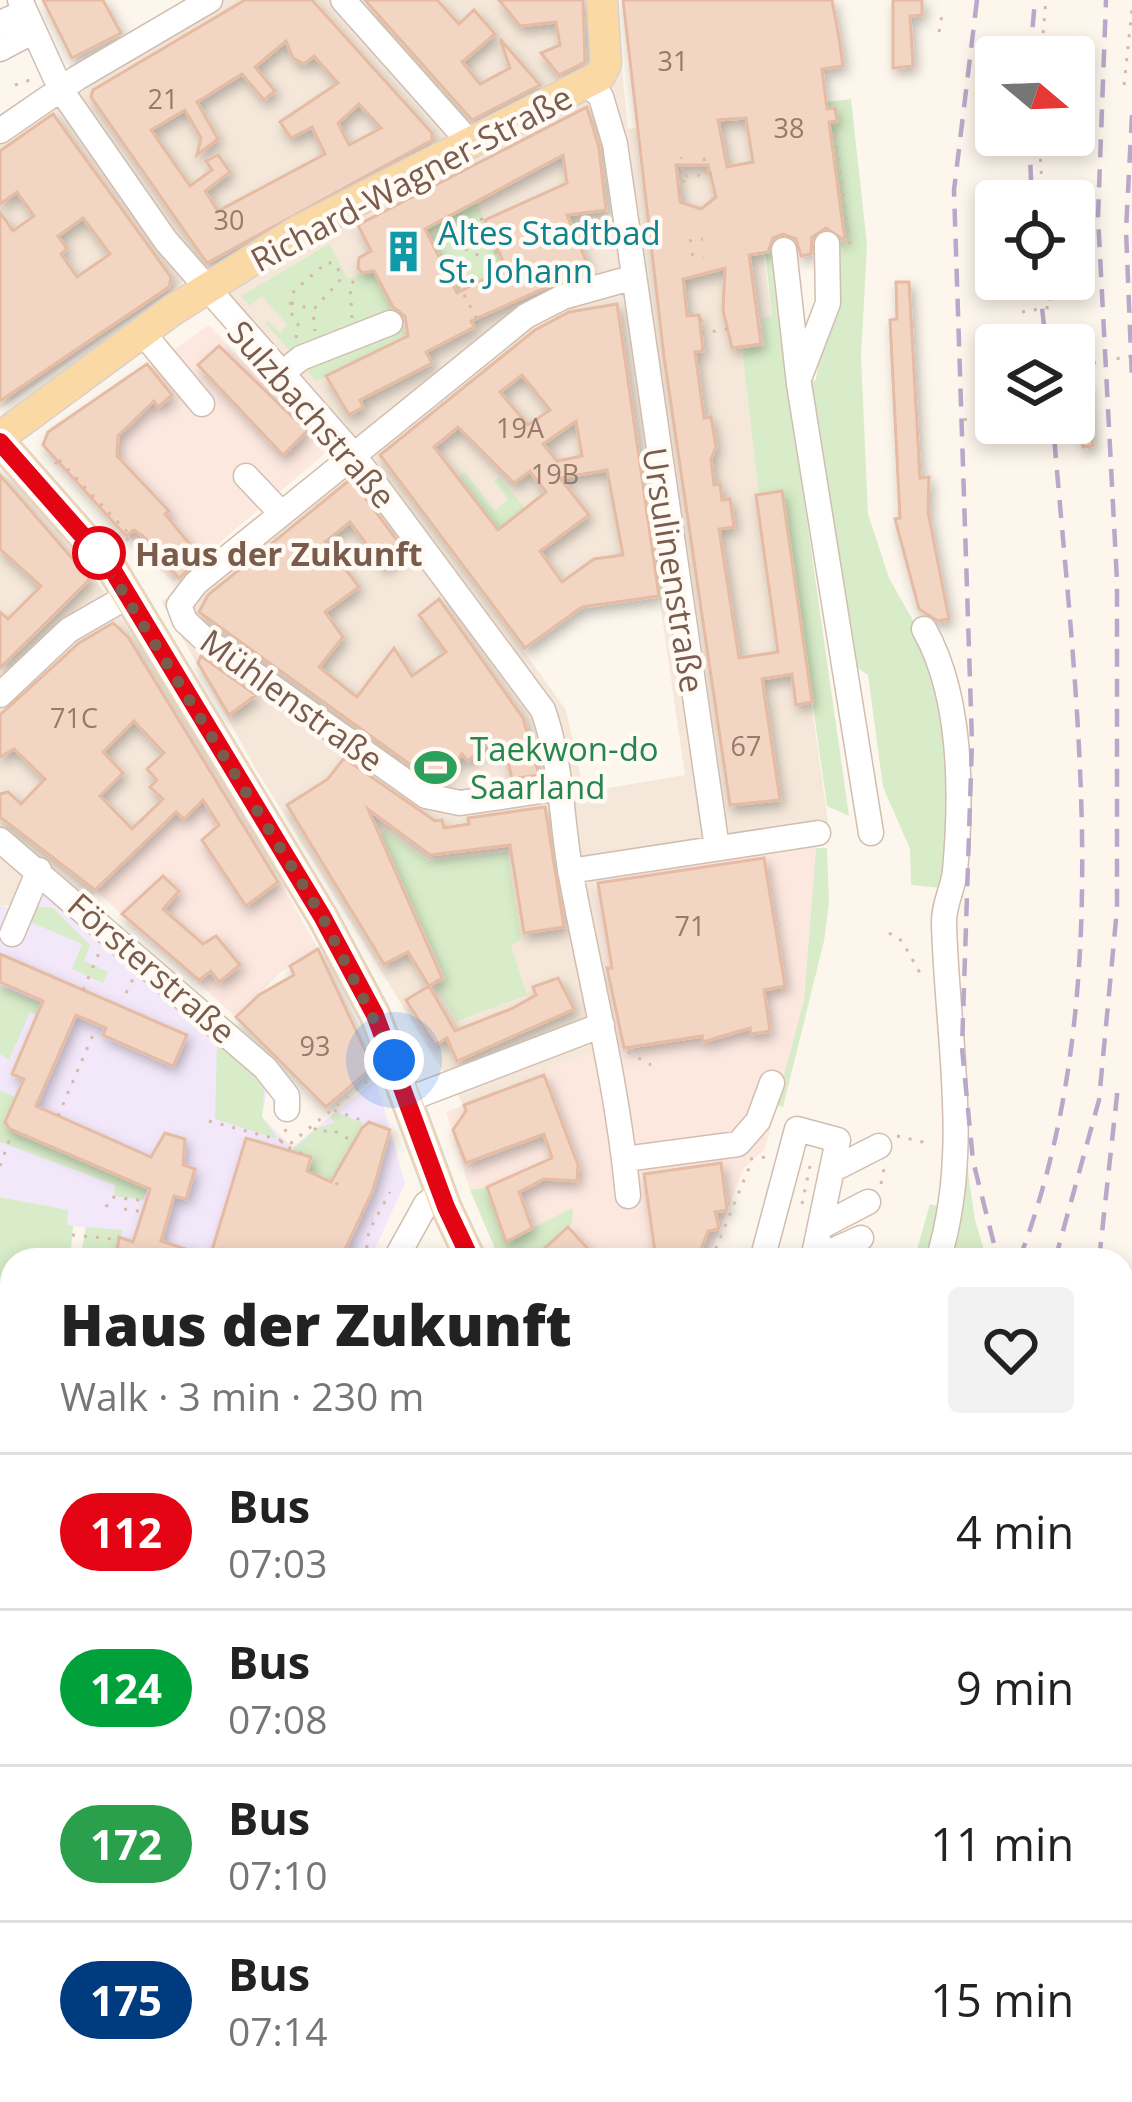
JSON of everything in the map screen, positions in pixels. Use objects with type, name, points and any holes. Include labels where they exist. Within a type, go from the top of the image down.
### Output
[{"type":"main road","name":"Ursulinenstraße","points":[[597,74],[602,0]]},
{"type":"main road","name":"Richard-Wagner-Straße","points":[[0,440],[142,332],[300,230],[472,145],[597,74]]},
{"type":"main road","points":[[0,440],[86,537],[128,596],[338,944],[369,1001],[466,1248]]},
{"type":"street","points":[[0,131],[210,0]]},
{"type":"street","points":[[343,0],[472,145]]},
{"type":"street","points":[[0,23],[27,16]]},
{"type":"street","points":[[0,36],[27,16]]},
{"type":"street","points":[[0,49],[27,16]]},
{"type":"street","name":"Sulzbachstraße","points":[[27,16],[61,90],[150,222],[352,453],[543,710],[631,1180],[738,1144],[758,1121],[772,1083]]},
{"type":"street","name":"Ursulinenstraße","points":[[597,74],[615,144],[717,848]]},
{"type":"street","points":[[799,378],[819,333],[839,245]]},
{"type":"street","points":[[784,250],[799,378],[871,833]]},
{"type":"street","points":[[788,284],[805,271],[831,277]]},
{"type":"street","points":[[247,476],[280,513],[526,316],[563,297],[631,278]]},
{"type":"street","points":[[280,374],[379,318]]},
{"type":"street","points":[[142,332],[202,404]]},
{"type":"street","name":"Mühlenstraße","points":[[280,513],[181,599],[180,613],[202,637],[426,796],[460,803],[560,788]]},
{"type":"street","points":[[0,695],[69,630],[128,596]]},
{"type":"street","points":[[924,629],[948,682],[956,818],[955,872],[943,919],[958,1168],[941,1248]]},
{"type":"street","points":[[570,871],[818,833]]},
{"type":"street","name":"Försterstraße","points":[[0,840],[265,1068],[287,1096],[286,1120]]},
{"type":"street","points":[[12,934],[39,870]]},
{"type":"street","points":[[409,1099],[602,1025]]},
{"type":"street","points":[[765,1248],[797,1129],[838,1140],[821,1222]]},
{"type":"street","points":[[821,1222],[874,1184]]},
{"type":"street","points":[[821,1222],[874,1184]]},
{"type":"street","points":[[821,1222],[874,1184]]},
{"type":"street","points":[[402,1248],[426,1204],[441,1193]]},
{"type":"path","points":[[1043,36],[1046,0]]},
{"type":"path","points":[[939,32],[944,9]]},
{"type":"path","points":[[1124,85],[1132,9]]},
{"type":"path","points":[[15,86],[38,76]]},
{"type":"path","points":[[834,122],[839,245]]},
{"type":"path","points":[[679,193],[681,157]]},
{"type":"path","points":[[704,158],[706,174]]},
{"type":"path","points":[[683,176],[713,174]]},
{"type":"path","points":[[476,207],[503,268]]},
{"type":"path","points":[[476,317],[428,230],[503,268]]},
{"type":"path","points":[[689,241],[703,239]]},
{"type":"path","points":[[691,254],[704,258]]},
{"type":"path","points":[[290,302],[302,282],[327,262],[337,265],[341,279],[350,284]]},
{"type":"path","points":[[461,289],[503,268]]},
{"type":"path","points":[[322,341],[316,334],[314,310],[341,279]]},
{"type":"path","points":[[1022,312],[1051,308],[1050,300]]},
{"type":"path","points":[[290,302],[314,310]]},
{"type":"path","points":[[290,302],[298,324],[295,340]]},
{"type":"path","points":[[701,319],[704,333],[728,329]]},
{"type":"path","points":[[1095,363],[1132,356]]},
{"type":"path","points":[[965,421],[967,413]]},
{"type":"path","points":[[57,462],[131,536],[125,542]]},
{"type":"path","points":[[889,933],[902,941],[920,973]]},
{"type":"path","points":[[83,990],[101,949]]},
{"type":"path","points":[[126,994],[132,982]]},
{"type":"path","points":[[58,1116],[97,1028]]},
{"type":"path","points":[[628,1052],[651,1065]]},
{"type":"path","points":[[281,1144],[379,1072]]},
{"type":"path","points":[[332,1109],[366,1125]]},
{"type":"path","points":[[281,1144],[286,1120]]},
{"type":"path","points":[[209,1121],[305,1155]]},
{"type":"path","points":[[311,1126],[354,1142]]},
{"type":"path","points":[[0,1166],[13,1130]]},
{"type":"path","points":[[874,1184],[927,1142]]},
{"type":"path","points":[[716,1248],[751,1162]]},
{"type":"path","points":[[336,1185],[341,1175]]},
{"type":"path","points":[[368,1248],[374,1221],[391,1192]]},
{"type":"path","points":[[106,1207],[112,1197],[138,1201],[140,1211],[124,1209]]},
{"type":"path","points":[[361,1214],[374,1221]]},
{"type":"path","points":[[72,1235],[114,1239]]},
{"type":"shaded area","points":[[205,0],[615,0],[628,129],[746,117],[772,317],[765,347],[760,494],[782,491],[828,822],[816,848],[785,845],[618,1046],[550,1066],[544,1075],[464,1105],[257,771],[162,602],[352,441],[207,266],[0,409],[0,118]],"holes":[[[659,596],[685,775],[584,792],[566,710],[523,650],[582,607]]]},
{"type":"shaded area","points":[[209,325],[328,451],[173,582],[45,450],[44,440]]},
{"type":"shaded area","points":[[0,469],[43,513],[107,595],[218,771],[76,912],[0,905]]},
{"type":"shaded area","points":[[218,771],[318,949],[280,973],[236,1017],[95,890]]},
{"type":"shaded area","points":[[785,845],[816,848],[804,1000],[765,1149],[744,1168],[713,1248],[495,1248],[470,1190],[446,1112],[544,1075],[549,1066],[618,1046],[592,874]]},
{"type":"shaded area","points":[[24,870],[150,972],[267,1092],[262,1117],[292,1147],[376,1080],[405,1183],[375,1248],[116,1248],[123,1230],[67,1226],[67,1210],[0,1197],[0,905],[9,908]]},
{"type":"green space","points":[[851,99],[867,245],[861,357],[868,514],[889,578],[919,631],[941,690],[948,811],[943,888],[911,885],[910,849],[883,787],[868,675],[840,655],[799,384],[816,380],[834,243],[845,241],[826,102]]},
{"type":"green space","points":[[477,203],[506,268],[457,293],[425,229]]},
{"type":"green space","points":[[329,244],[348,279],[373,268],[408,336],[316,381],[265,323],[280,333],[287,325],[262,296],[250,306],[241,296]]},
{"type":"green space","points":[[776,251],[788,387],[849,816],[827,806],[783,492],[759,494],[743,356],[746,349],[765,346],[762,318],[772,316],[765,252]]},
{"type":"green space","points":[[465,472],[495,511],[508,499],[494,481],[499,477],[525,508],[498,530],[459,477]]},
{"type":"green space","points":[[385,830],[428,861],[507,852],[521,939],[511,946],[527,995],[457,1021],[436,987],[446,979],[381,835]]},
{"type":"green space","points":[[816,848],[827,848],[829,903],[783,1107],[776,1105],[804,1000]]},
{"type":"green space","points":[[29,906],[53,908],[90,945],[84,961],[108,972],[103,983],[72,969],[82,944],[23,919]]},
{"type":"green space","points":[[0,986],[60,1011],[55,1023],[30,1012],[9,1060],[0,1054]]},
{"type":"green space","points":[[224,1042],[265,1084],[262,1117],[278,1139],[215,1119],[217,1044]]},
{"type":"green space","points":[[0,1090],[15,1097],[5,1121],[147,1188],[143,1200],[114,1196],[115,1185],[0,1142]]},
{"type":"green space","points":[[959,1111],[983,1248],[917,1248],[930,1204],[958,1212]]},
{"type":"green space","points":[[336,1112],[363,1123],[333,1183],[309,1172],[313,1158],[291,1151],[317,1128],[335,1122],[330,1117]]},
{"type":"green space","points":[[487,1187],[506,1241],[573,1208],[572,1224],[545,1248],[495,1248],[470,1190]]},
{"type":"green space","points":[[0,1197],[68,1210],[67,1225],[73,1226],[71,1248],[0,1248]]},
{"type":"green space","points":[[86,1227],[123,1230],[116,1248],[82,1248]]},
{"type":"building","points":[[43,0],[103,0],[121,33],[72,58]]},
{"type":"building","points":[[245,0],[312,0],[432,133],[432,140],[207,263],[91,97],[93,90]],"holes":[[[286,41],[293,58],[304,64],[314,56],[338,83],[280,122],[291,138],[312,127],[325,154],[218,211],[205,191],[230,172],[218,155],[206,161],[212,170],[190,186],[151,130],[185,110],[201,138],[197,155],[218,139],[197,102],[242,74],[264,100],[275,91],[255,67]],[[359,104],[381,128],[349,145],[338,123]]]},
{"type":"building","points":[[365,0],[437,0],[459,24],[474,10],[495,34],[462,62],[480,84],[510,68],[500,39],[540,85],[472,120]]},
{"type":"building","points":[[499,0],[583,0],[585,62],[559,75],[541,53],[560,45],[556,22],[520,26]]},
{"type":"building","points":[[623,0],[832,0],[843,66],[822,69],[827,109],[835,108],[837,121],[829,122],[845,241],[826,228],[812,237],[811,254],[801,256],[796,239],[783,234],[773,238],[768,252],[749,255],[761,344],[732,348],[723,310],[725,268],[683,279],[687,316],[699,315],[703,351],[695,352],[704,418],[711,417],[716,447],[711,459],[714,485],[720,484],[722,500],[730,499],[734,527],[719,529],[739,658],[778,652],[756,495],[782,491],[812,702],[796,705],[792,674],[762,679],[780,800],[730,805],[664,357]],"holes":[[[746,118],[753,162],[727,167],[718,120]],[[676,165],[708,165],[716,197],[701,209],[680,202]]]},
{"type":"building","points":[[893,0],[922,0],[922,15],[910,16],[913,66],[893,68]]},
{"type":"building","points":[[587,107],[599,148],[606,210],[567,215],[589,268],[471,321],[474,327],[426,352],[432,363],[360,400],[363,407],[349,415],[326,376],[408,336],[405,316],[393,307],[374,271],[362,273],[358,268],[359,258],[371,251],[358,225]],"holes":[[[563,155],[567,183],[485,220],[506,268],[457,293],[425,229]]]},
{"type":"building","points":[[53,114],[171,277],[169,287],[0,401],[0,212],[13,231],[34,216],[17,192],[0,204],[0,151]],"holes":[[[83,218],[110,254],[77,277],[61,254],[67,249],[58,236]]]},
{"type":"building","points":[[896,282],[909,282],[920,478],[929,477],[928,512],[949,619],[938,621],[919,609],[895,519],[900,518],[890,320],[897,319]]},
{"type":"building","points":[[617,304],[659,596],[582,607],[525,648],[380,455],[535,330],[569,312]],"holes":[[[522,375],[550,410],[528,425],[500,392]],[[576,421],[582,456],[557,461],[543,444]],[[458,427],[514,483],[530,471],[546,492],[498,530],[434,447]],[[607,470],[623,555],[594,559],[562,582],[540,551],[589,515],[560,478]]]},
{"type":"building","points":[[219,346],[307,431],[283,455],[198,365]]},
{"type":"building","name":"Haus der Zukunft","points":[[147,364],[172,395],[158,407],[154,401],[118,436],[117,456],[169,511],[165,514],[201,558],[179,578],[143,536],[134,530],[126,536],[43,445],[48,432]]},
{"type":"building","points":[[0,475],[90,579],[0,668],[0,612],[8,619],[41,586],[0,549]]},
{"type":"building","points":[[351,479],[405,551],[384,568],[350,522],[325,542],[359,587],[325,612],[343,637],[319,667],[357,697],[394,648],[412,676],[446,652],[419,615],[439,599],[523,718],[539,775],[512,779],[505,748],[494,750],[489,743],[468,761],[462,754],[441,782],[433,781],[199,612],[208,595]]},
{"type":"building","points":[[113,623],[128,637],[278,882],[246,906],[202,840],[219,825],[203,800],[184,819],[176,812],[95,890],[0,817],[0,794],[8,792],[21,804],[45,779],[14,749],[0,757],[0,715],[79,643]],"holes":[[[134,721],[164,753],[147,769],[157,780],[150,787],[163,799],[132,829],[100,796],[123,773],[103,752]]]},
{"type":"building","points":[[201,656],[256,695],[229,715],[198,663]]},
{"type":"building","points":[[344,758],[435,821],[442,820],[444,828],[469,824],[468,818],[545,807],[564,927],[524,933],[510,845],[430,855],[368,809],[442,978],[429,986],[408,952],[384,964],[287,805],[328,779]]},
{"type":"building","points":[[764,858],[785,986],[764,990],[770,1031],[751,1034],[750,1028],[703,1042],[702,1036],[624,1048],[607,968],[612,968],[598,883]]},
{"type":"building","points":[[163,876],[179,891],[163,909],[203,944],[216,936],[240,965],[219,982],[211,971],[199,980],[122,914]]},
{"type":"building","points":[[318,949],[373,1067],[326,1107],[236,1017],[259,995],[294,975],[290,966]]},
{"type":"building","points":[[0,954],[187,1035],[173,1066],[103,1035],[106,1028],[76,1015],[36,1106],[151,1157],[165,1133],[185,1139],[183,1165],[195,1169],[186,1199],[174,1196],[161,1241],[182,1248],[118,1248],[119,1237],[133,1242],[150,1189],[10,1129],[5,1122],[24,1079],[12,1074],[43,1001],[0,982]]},
{"type":"building","points":[[558,978],[574,1009],[457,1061],[447,1038],[435,1045],[406,1000],[429,986],[455,1031],[511,1009],[536,995],[533,987]]},
{"type":"building","points":[[544,1075],[578,1165],[577,1181],[544,1179],[519,1192],[532,1228],[506,1242],[487,1187],[552,1158],[544,1134],[466,1163],[453,1130],[466,1111],[464,1105]]},
{"type":"building","points":[[369,1122],[390,1130],[373,1190],[346,1248],[213,1248],[246,1138],[311,1157],[307,1171],[331,1182],[362,1128]]},
{"type":"building","points":[[721,1163],[727,1210],[715,1212],[719,1229],[708,1231],[702,1248],[654,1248],[644,1174]]},
{"type":"building","points":[[568,1227],[587,1248],[545,1248]]},
{"type":"railway","points":[[977,0],[954,190],[972,742],[962,1048],[973,1161],[995,1248]]},
{"type":"railway","points":[[1032,36],[1035,0]]},
{"type":"railway","points":[[1058,1248],[1099,1100],[1117,909],[1117,581],[1098,217],[1106,0]]},
{"type":"railway","points":[[1132,115],[1126,230],[1132,379]]},
{"type":"railway","points":[[1030,156],[1031,180]]},
{"type":"railway","points":[[1041,300],[1044,324]]},
{"type":"railway","points":[[1023,1248],[1050,1159],[1070,1056],[1080,951],[1079,739],[1055,444]]},
{"type":"railway","points":[[1100,1248],[1118,1086]]},
{"type":"bus line","name":"112","points":[[0,442],[112,569],[322,916],[375,1015],[465,1248]]},
{"type":"place","name":"Altes Stadtbad St. Johann","points":[[404,251]]},
{"type":"place","name":"Haus der Zukunft","points":[[99,553]]},
{"type":"place","name":"Taekwon-do Saarland","points":[[436,767]]},
{"type":"route","points":[[99,553],[322,916],[369,1001],[394,1060]]}]
